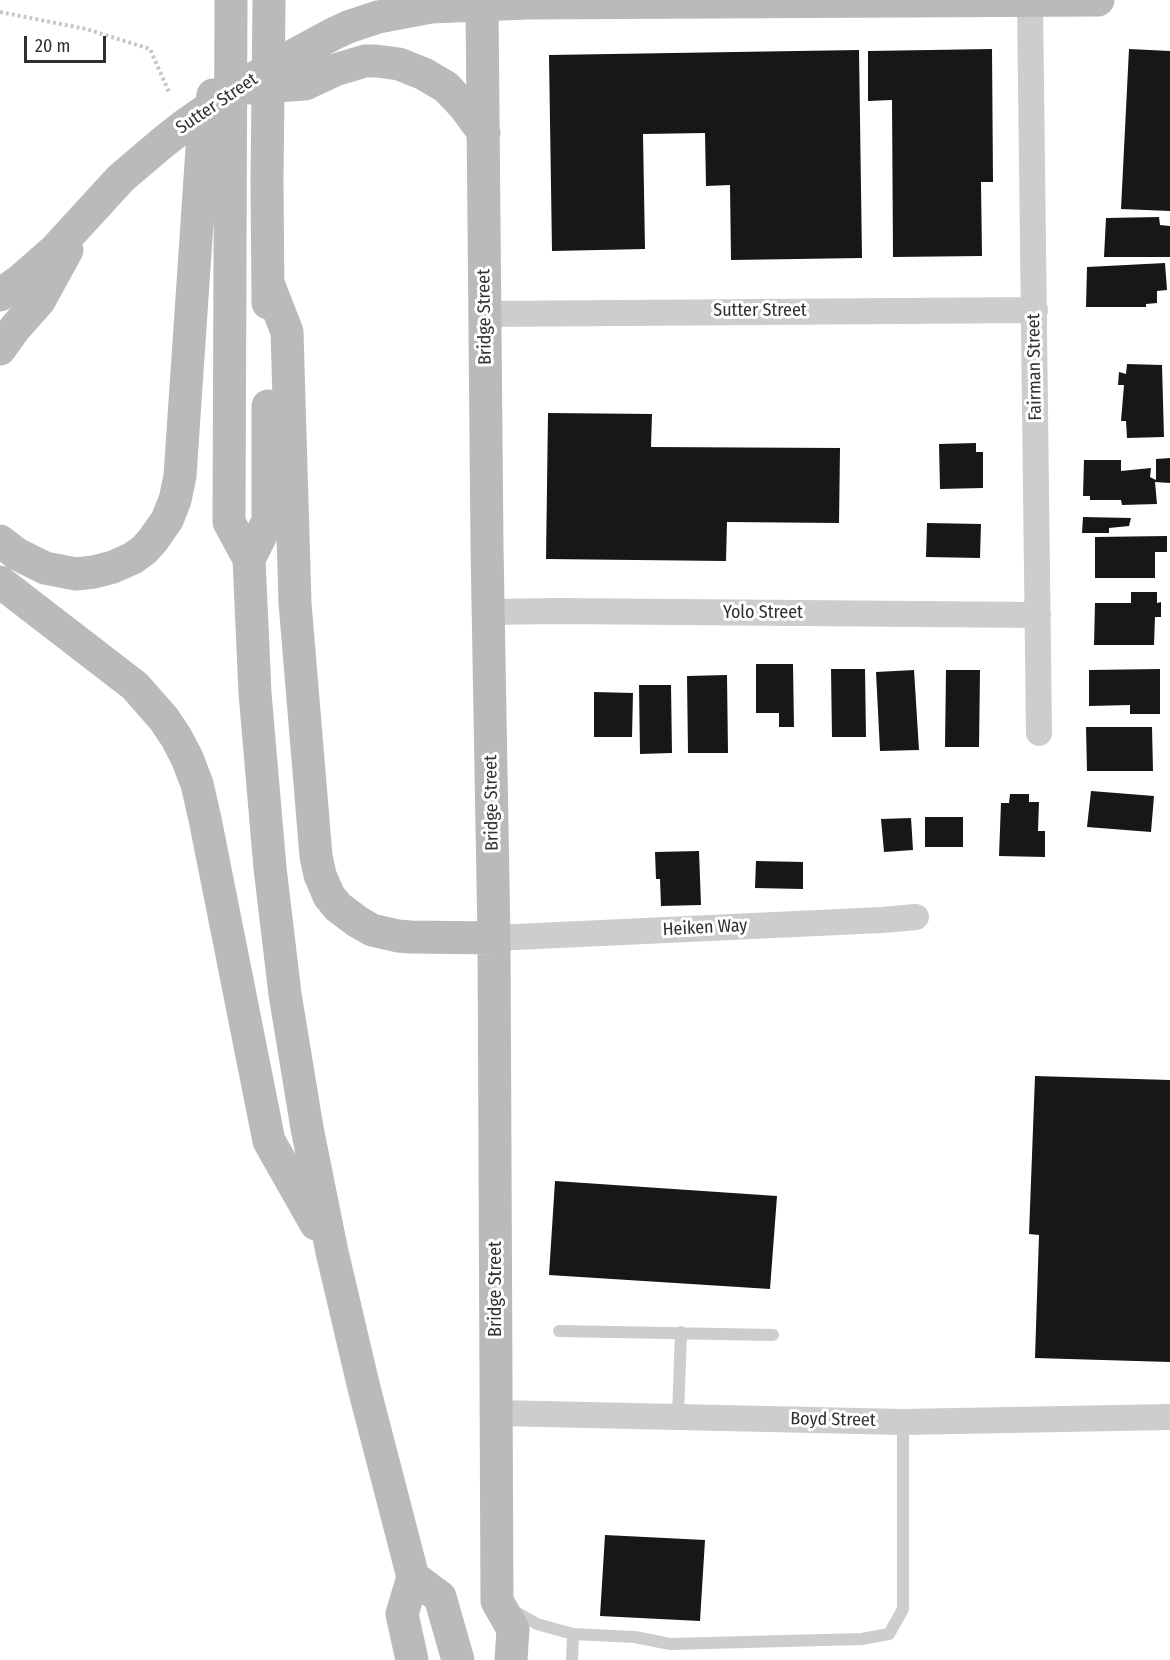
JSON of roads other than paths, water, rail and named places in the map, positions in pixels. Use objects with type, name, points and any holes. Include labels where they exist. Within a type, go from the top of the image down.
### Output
[{"type":"main road","points":[[249,559],[268,521],[269,0]]},
{"type":"main road","name":"Sutter Street","points":[[0,295],[46,257],[121,178],[208,108],[302,50],[348,27],[378,17],[413,10],[526,3],[1098,0]]},
{"type":"main road","points":[[231,1],[229,522],[249,559],[255,693],[268,846],[285,994],[307,1128],[332,1252],[413,1578],[402,1614],[412,1660]]},
{"type":"main road","points":[[0,541],[17,554],[45,568],[66,573],[84,573],[113,567],[144,550],[161,531],[175,500],[180,476],[202,149],[231,1]]},
{"type":"main road","name":"Bridge Street","points":[[482,5],[484,314],[494,938],[497,1601]]},
{"type":"main road","points":[[238,88],[305,84],[352,64],[387,62],[412,69],[446,87],[484,133]]},
{"type":"main road","points":[[0,349],[39,301],[87,214]]},
{"type":"main road","points":[[268,282],[287,332],[295,603],[316,856],[320,875],[329,896],[338,907],[372,930],[411,937],[494,938]]},
{"type":"main road","points":[[0,582],[135,686],[164,719],[187,758],[203,809],[269,1141],[332,1252]]},
{"type":"main road","points":[[413,1578],[440,1597],[458,1660]]},
{"type":"main road","points":[[497,1601],[513,1629],[511,1660]]},
{"type":"street","name":"Fairman Street","points":[[1030,2],[1039,733]]},
{"type":"street","name":"Sutter Street","points":[[484,314],[1035,310]]},
{"type":"street","name":"Yolo Street","points":[[488,612],[1038,615]]},
{"type":"street","name":"Heiken Way","points":[[494,938],[916,917]]},
{"type":"street","name":"Boyd Street","points":[[497,1413],[903,1422],[1170,1417]]},
{"type":"lane","points":[[559,1330],[773,1335]]},
{"type":"lane","points":[[678,1416],[681,1332]]},
{"type":"lane","points":[[497,1601],[537,1624],[573,1634],[635,1636],[670,1644],[862,1639],[889,1634],[903,1609],[903,1422]]},
{"type":"lane","points":[[572,1660],[573,1634]]}]
